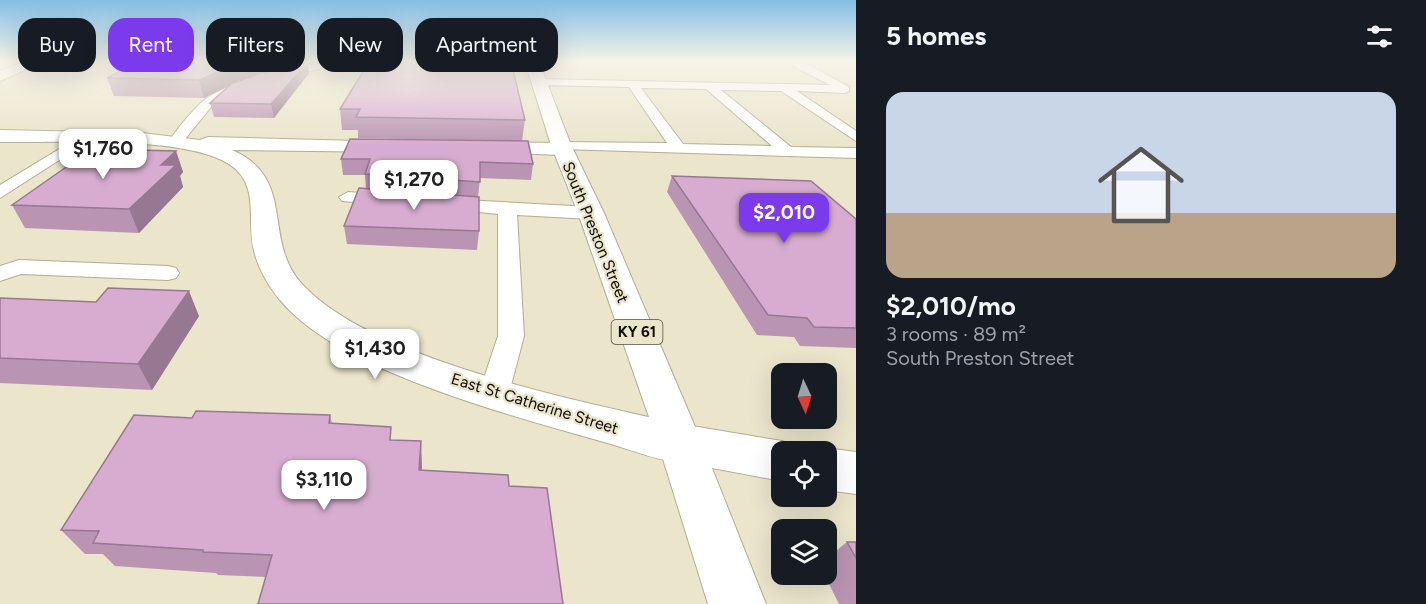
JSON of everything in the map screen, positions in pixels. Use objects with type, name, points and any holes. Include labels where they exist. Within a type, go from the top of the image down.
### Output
[{"type":"street","name":"South Preston Street","points":[[541,90],[561,147],[591,213],[680,443],[737,604]]},
{"type":"street","name":"East St Catherine Street","points":[[0,136],[405,147]]},
{"type":"street","name":"East St Catherine Street","points":[[181,142],[228,156],[253,174],[262,192],[266,240],[271,258],[288,286],[314,313],[375,351],[494,393],[680,443],[771,459]]},
{"type":"street","points":[[463,148],[561,147]]},
{"type":"street","points":[[837,470],[856,473]]},
{"type":"lane","points":[[181,142],[207,104],[220,94],[231,90]]},
{"type":"lane","points":[[636,90],[678,148]]},
{"type":"lane","points":[[714,90],[787,151]]},
{"type":"lane","points":[[788,90],[856,137]]},
{"type":"lane","points":[[0,193],[84,138]]},
{"type":"lane","points":[[561,147],[856,153]]},
{"type":"lane","points":[[348,197],[405,201]]},
{"type":"lane","points":[[428,203],[591,213]]},
{"type":"lane","points":[[494,393],[511,336],[507,209]]},
{"type":"lane","points":[[0,274],[19,267],[168,273]]},
{"type":"building","points":[[224,90],[283,90],[271,104],[210,103]]},
{"type":"building","points":[[352,90],[518,90],[525,120],[356,117],[360,109],[340,109]]},
{"type":"building","points":[[350,139],[528,141],[533,164],[480,162],[480,182],[365,174],[370,159],[341,159]]},
{"type":"building","points":[[92,149],[176,151],[161,165],[176,165],[129,209],[12,205]]},
{"type":"building","points":[[672,176],[811,181],[856,219],[856,328],[814,327],[807,318],[768,315]]},
{"type":"building","points":[[359,188],[479,197],[479,231],[344,226]]},
{"type":"building","points":[[108,288],[189,291],[138,364],[0,358],[0,298],[96,302]]},
{"type":"building","points":[[196,411],[330,415],[329,423],[391,427],[390,440],[421,441],[419,470],[508,475],[509,486],[547,488],[563,604],[258,604],[272,555],[93,543],[99,531],[61,530],[134,415],[192,418]]},
{"type":"building","points":[[847,542],[856,542],[856,558]]}]
